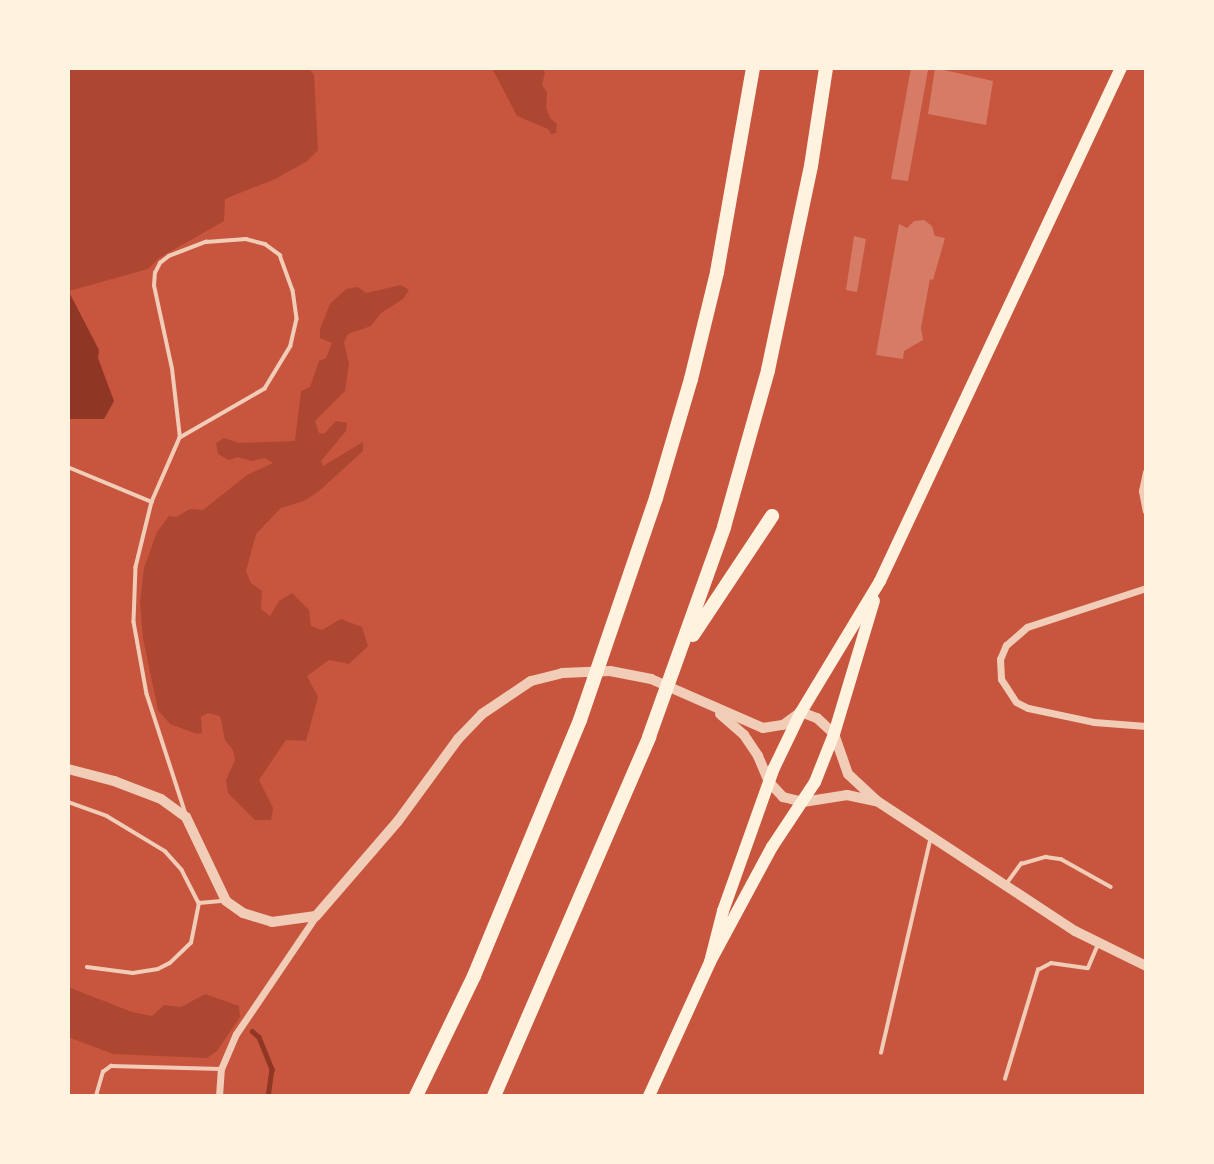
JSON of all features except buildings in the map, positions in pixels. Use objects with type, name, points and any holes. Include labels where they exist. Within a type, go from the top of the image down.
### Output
[{"type":"highway","points":[[416,1096],[474,976],[580,720],[656,498],[691,379],[719,259],[753,68]]},
{"type":"highway","points":[[494,1096],[649,737],[724,527],[768,370],[811,166],[826,68]]},
{"type":"highway","points":[[679,657],[772,516]]},
{"type":"main road","points":[[710,962],[723,911],[769,782],[801,712],[880,581],[1121,68]]},
{"type":"main road","points":[[649,1096],[710,962],[772,847],[815,782],[834,734],[880,581]]},
{"type":"street","points":[[1146,472],[1142,491],[1146,511]]},
{"type":"street","points":[[1146,587],[1027,627],[1015,635],[1000,659],[1001,680],[1016,702],[1054,715],[1146,726]]},
{"type":"street","points":[[219,1096],[221,1069],[236,1034],[316,916],[398,821],[458,739],[482,714],[531,681],[562,673],[610,671],[651,679],[762,728],[783,724],[801,712],[826,724],[834,734],[848,774],[877,802],[1098,944],[1146,966]]},
{"type":"street","points":[[710,705],[744,735],[769,782],[783,797],[803,802],[848,795],[877,802]]},
{"type":"street","points":[[68,769],[114,781],[161,799],[186,817],[226,901],[243,913],[272,922],[316,916]]},
{"type":"lane","points":[[180,438],[265,389],[290,346],[298,319],[293,290],[280,255],[265,244],[246,239],[206,242],[169,256],[155,273],[154,286],[172,369],[180,438],[152,502],[136,567],[134,621],[148,694],[186,817]]},
{"type":"lane","points":[[68,467],[152,502]]},
{"type":"lane","points":[[68,802],[107,816],[165,850],[182,870],[199,903],[191,943],[170,963],[158,969],[133,973],[87,967]]},
{"type":"lane","points":[[881,1053],[931,838]]},
{"type":"lane","points":[[1006,885],[1021,864],[1046,857],[1061,859],[1111,887]]},
{"type":"lane","points":[[199,903],[226,901]]},
{"type":"lane","points":[[1005,1079],[1038,970],[1051,963],[1088,968],[1098,944]]},
{"type":"lane","points":[[96,1096],[103,1072],[111,1066],[221,1069]]},
{"type":"shaded area","points":[[68,68],[309,68],[314,75],[318,150],[306,162],[275,179],[225,199],[224,221],[159,258],[148,269],[69,291]]},
{"type":"shaded area","points":[[492,68],[542,68],[545,72],[542,85],[547,92],[546,107],[550,118],[557,124],[556,133],[551,134],[548,129],[517,116]]},
{"type":"shaded area","points":[[401,285],[409,290],[403,299],[381,313],[371,326],[348,334],[344,342],[349,364],[345,391],[315,421],[319,433],[324,434],[336,421],[347,423],[346,431],[321,461],[323,466],[363,442],[363,451],[318,492],[304,501],[281,508],[256,534],[246,571],[251,583],[262,591],[261,609],[270,616],[279,601],[292,593],[309,610],[311,626],[322,630],[341,619],[362,627],[368,646],[349,664],[329,660],[307,676],[318,697],[306,741],[286,740],[259,780],[273,808],[271,820],[255,820],[228,793],[226,780],[235,760],[233,750],[225,740],[220,716],[208,713],[201,717],[202,733],[197,734],[170,724],[158,710],[143,638],[140,603],[144,568],[157,532],[169,516],[176,517],[190,509],[203,510],[247,475],[273,463],[265,458],[251,461],[238,457],[229,460],[218,454],[216,443],[224,438],[239,443],[295,441],[301,391],[310,387],[319,361],[326,358],[332,343],[320,338],[320,329],[330,304],[346,289],[358,287],[366,293]]},
{"type":"shaded area","points":[[68,290],[99,350],[98,358],[114,401],[104,419],[68,419]]},
{"type":"shaded area","points":[[68,987],[132,1012],[152,1016],[164,1005],[181,1007],[205,994],[239,1006],[240,1017],[217,1051],[207,1058],[113,1054],[68,1037]]},
{"type":"waterway","points":[[252,1031],[259,1037],[272,1069],[268,1096]]}]
